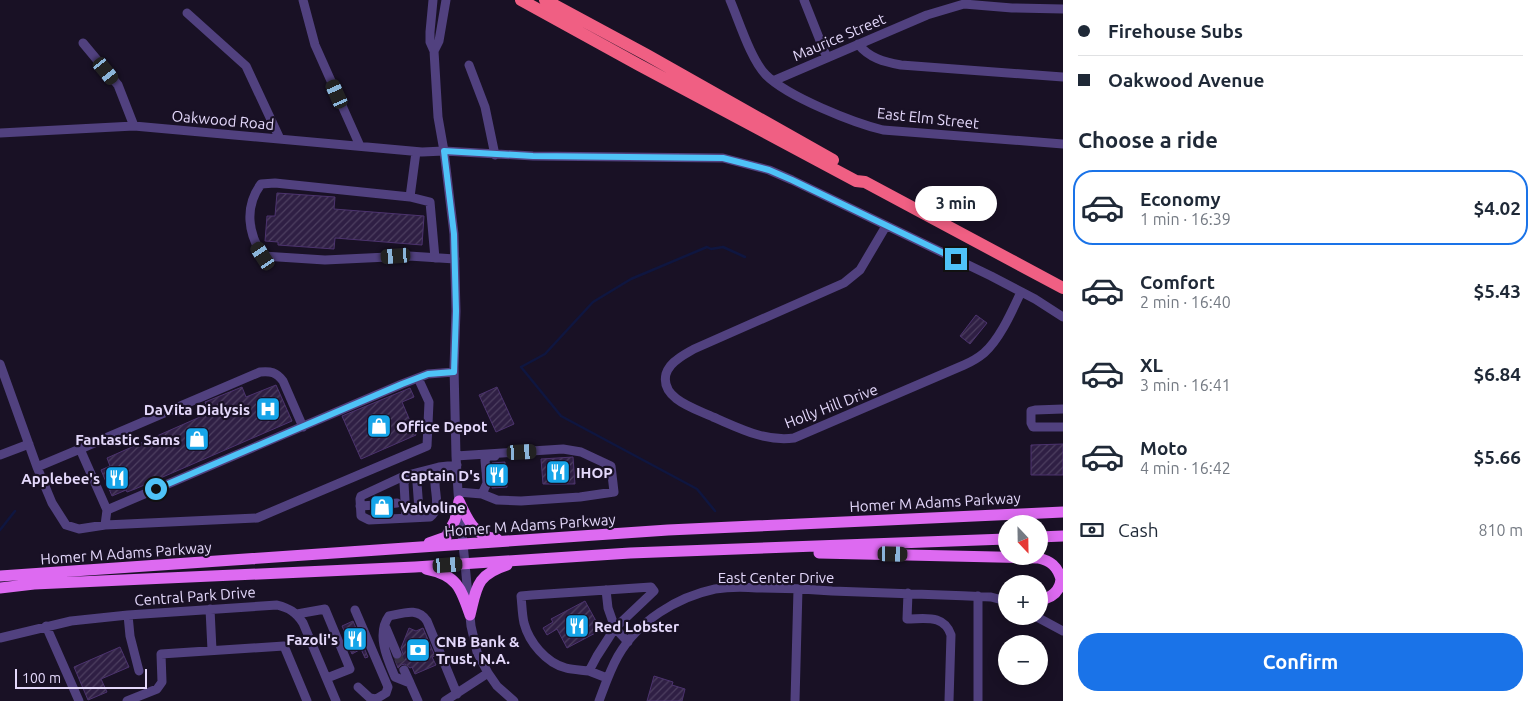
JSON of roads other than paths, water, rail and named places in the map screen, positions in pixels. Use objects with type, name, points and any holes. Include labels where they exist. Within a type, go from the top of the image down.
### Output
[{"type":"highway","points":[[521,0],[856,182],[865,182],[1063,288]]},
{"type":"highway","points":[[545,0],[861,175],[865,182]]},
{"type":"main road","points":[[458,497],[471,527],[492,539],[518,541]]},
{"type":"main road","points":[[410,548],[446,537],[455,520],[458,497]]},
{"type":"main road","name":"Homer M Adams Parkway","points":[[0,576],[668,530],[1063,512]]},
{"type":"main road","points":[[1048,537],[1063,536]]},
{"type":"main road","name":"Homer M Adams Parkway","points":[[0,588],[44,584],[415,567],[630,553],[998,538]]},
{"type":"main road","points":[[630,553],[780,552],[1038,558],[1055,566],[1061,579],[1061,585],[1052,596],[1048,597]]},
{"type":"main road","points":[[470,615],[478,585],[486,574],[499,567],[521,560]]},
{"type":"main road","points":[[415,567],[436,571],[450,577],[457,583],[470,615]]},
{"type":"street","points":[[303,0],[315,45],[360,146]]},
{"type":"street","points":[[433,0],[430,42],[434,51],[438,116],[454,234],[456,460],[470,615],[473,639],[488,673],[497,686],[514,701]]},
{"type":"street","points":[[434,51],[439,40],[446,0]]},
{"type":"street","name":"East Elm Street","points":[[730,0],[760,67],[773,81],[803,100],[870,127],[883,130],[1063,144]]},
{"type":"street","points":[[804,0],[826,58]]},
{"type":"street","name":"Maurice Street","points":[[773,81],[927,15],[953,6],[972,2],[1012,8],[1063,8]]},
{"type":"street","points":[[187,13],[246,66],[280,139]]},
{"type":"street","points":[[83,43],[118,86],[134,126]]},
{"type":"street","points":[[858,44],[863,51],[872,57],[884,62],[901,65],[1063,77]]},
{"type":"street","points":[[469,65],[485,107],[495,155]]},
{"type":"street","name":"Oakwood Road","points":[[0,133],[134,126],[416,152],[444,151],[495,155],[723,158],[769,170],[982,272],[1063,317]]},
{"type":"street","points":[[410,197],[416,152]]},
{"type":"street","points":[[434,258],[430,202],[410,197],[275,183],[261,184],[255,193],[249,217],[256,245],[263,256],[325,260],[409,256],[434,258],[455,259]]},
{"type":"street","name":"Holly Hill Drive","points":[[886,226],[872,253],[860,270],[844,283],[694,349],[678,359],[670,367],[666,378],[666,385],[671,394],[683,404],[756,435],[780,440],[794,438],[964,366],[976,359],[997,336],[1021,292]]},
{"type":"street","points":[[0,364],[52,504],[66,525],[78,529],[106,525],[257,518],[427,446],[429,402],[418,378]]},
{"type":"street","points":[[37,467],[260,372],[279,375],[303,427]]},
{"type":"street","points":[[107,510],[418,378],[434,373],[454,372]]},
{"type":"street","points":[[1063,409],[1031,411],[1031,423],[1033,427],[1063,427]]},
{"type":"street","points":[[0,455],[29,444]]},
{"type":"street","points":[[80,449],[107,510],[106,525]]},
{"type":"street","points":[[424,517],[419,510],[417,483],[439,467],[456,460],[509,453],[563,449],[581,452],[612,466],[614,492],[521,500],[496,500],[482,494],[458,497]]},
{"type":"street","points":[[482,494],[487,483],[485,460],[488,456],[509,453]]},
{"type":"street","points":[[439,467],[435,483],[437,509],[435,514],[430,517],[369,520],[361,516],[360,500],[366,494],[404,476],[439,467]]},
{"type":"street","points":[[406,518],[404,483],[407,478],[429,469]]},
{"type":"street","points":[[360,506],[376,505]]},
{"type":"street","points":[[590,671],[596,656],[615,628],[654,591],[651,586],[521,596],[525,625],[531,639],[550,661],[564,668],[590,671],[607,678]]},
{"type":"street","name":"East Center Drive","points":[[599,701],[617,656],[628,642],[645,624],[667,607],[697,594],[732,587],[978,596],[998,600]]},
{"type":"street","points":[[795,701],[798,589]]},
{"type":"street","points":[[606,590],[608,608],[615,628],[628,642]]},
{"type":"street","points":[[908,593],[907,618],[939,620],[949,628],[951,635],[949,701]]},
{"type":"street","points":[[978,596],[978,701]]},
{"type":"street","name":"Central Park Drive","points":[[0,638],[71,621],[128,614],[277,605],[288,608],[297,614]]},
{"type":"street","points":[[210,609],[212,650]]},
{"type":"street","points":[[327,678],[350,669],[325,609],[297,614],[303,623],[336,701]]},
{"type":"street","points":[[355,610],[388,687],[386,692],[376,699],[370,698],[358,687]]},
{"type":"street","points":[[410,683],[395,677],[384,652],[384,623],[389,616],[416,612],[423,614],[427,621],[457,694]]},
{"type":"street","points":[[128,614],[130,636],[139,671]]},
{"type":"street","points":[[384,623],[397,654]]},
{"type":"street","points":[[1048,623],[1063,631]]},
{"type":"street","points":[[46,626],[78,701]]},
{"type":"street","points":[[127,701],[157,689],[162,682],[161,654],[284,646],[307,701]]},
{"type":"street","points":[[404,670],[418,701]]},
{"type":"street","points":[[445,701],[488,673]]},
{"type":"waterway","points":[[715,511],[697,489],[561,416],[521,367],[545,354],[593,302],[631,279],[707,247],[711,249],[723,247],[745,257]]},
{"type":"waterway","points":[[0,530],[15,511]]},
{"type":"tunnel","points":[[397,654],[404,670]]},
{"type":"place","name":"DaVita Dialysis","points":[[268,409]]},
{"type":"place","name":"Office Depot","points":[[379,426]]},
{"type":"place","name":"Fantastic Sams","points":[[197,439]]},
{"type":"place","name":"IHOP","points":[[558,472]]},
{"type":"place","name":"Captain D's","points":[[497,475]]},
{"type":"place","name":"Applebee's","points":[[117,478]]},
{"type":"place","name":"Valvoline","points":[[382,507]]},
{"type":"place","name":"Red Lobster","points":[[577,626]]},
{"type":"place","name":"Fazoli's","points":[[355,639]]},
{"type":"place","name":"CNB Bank & Trust, N.A.","points":[[418,650]]}]
